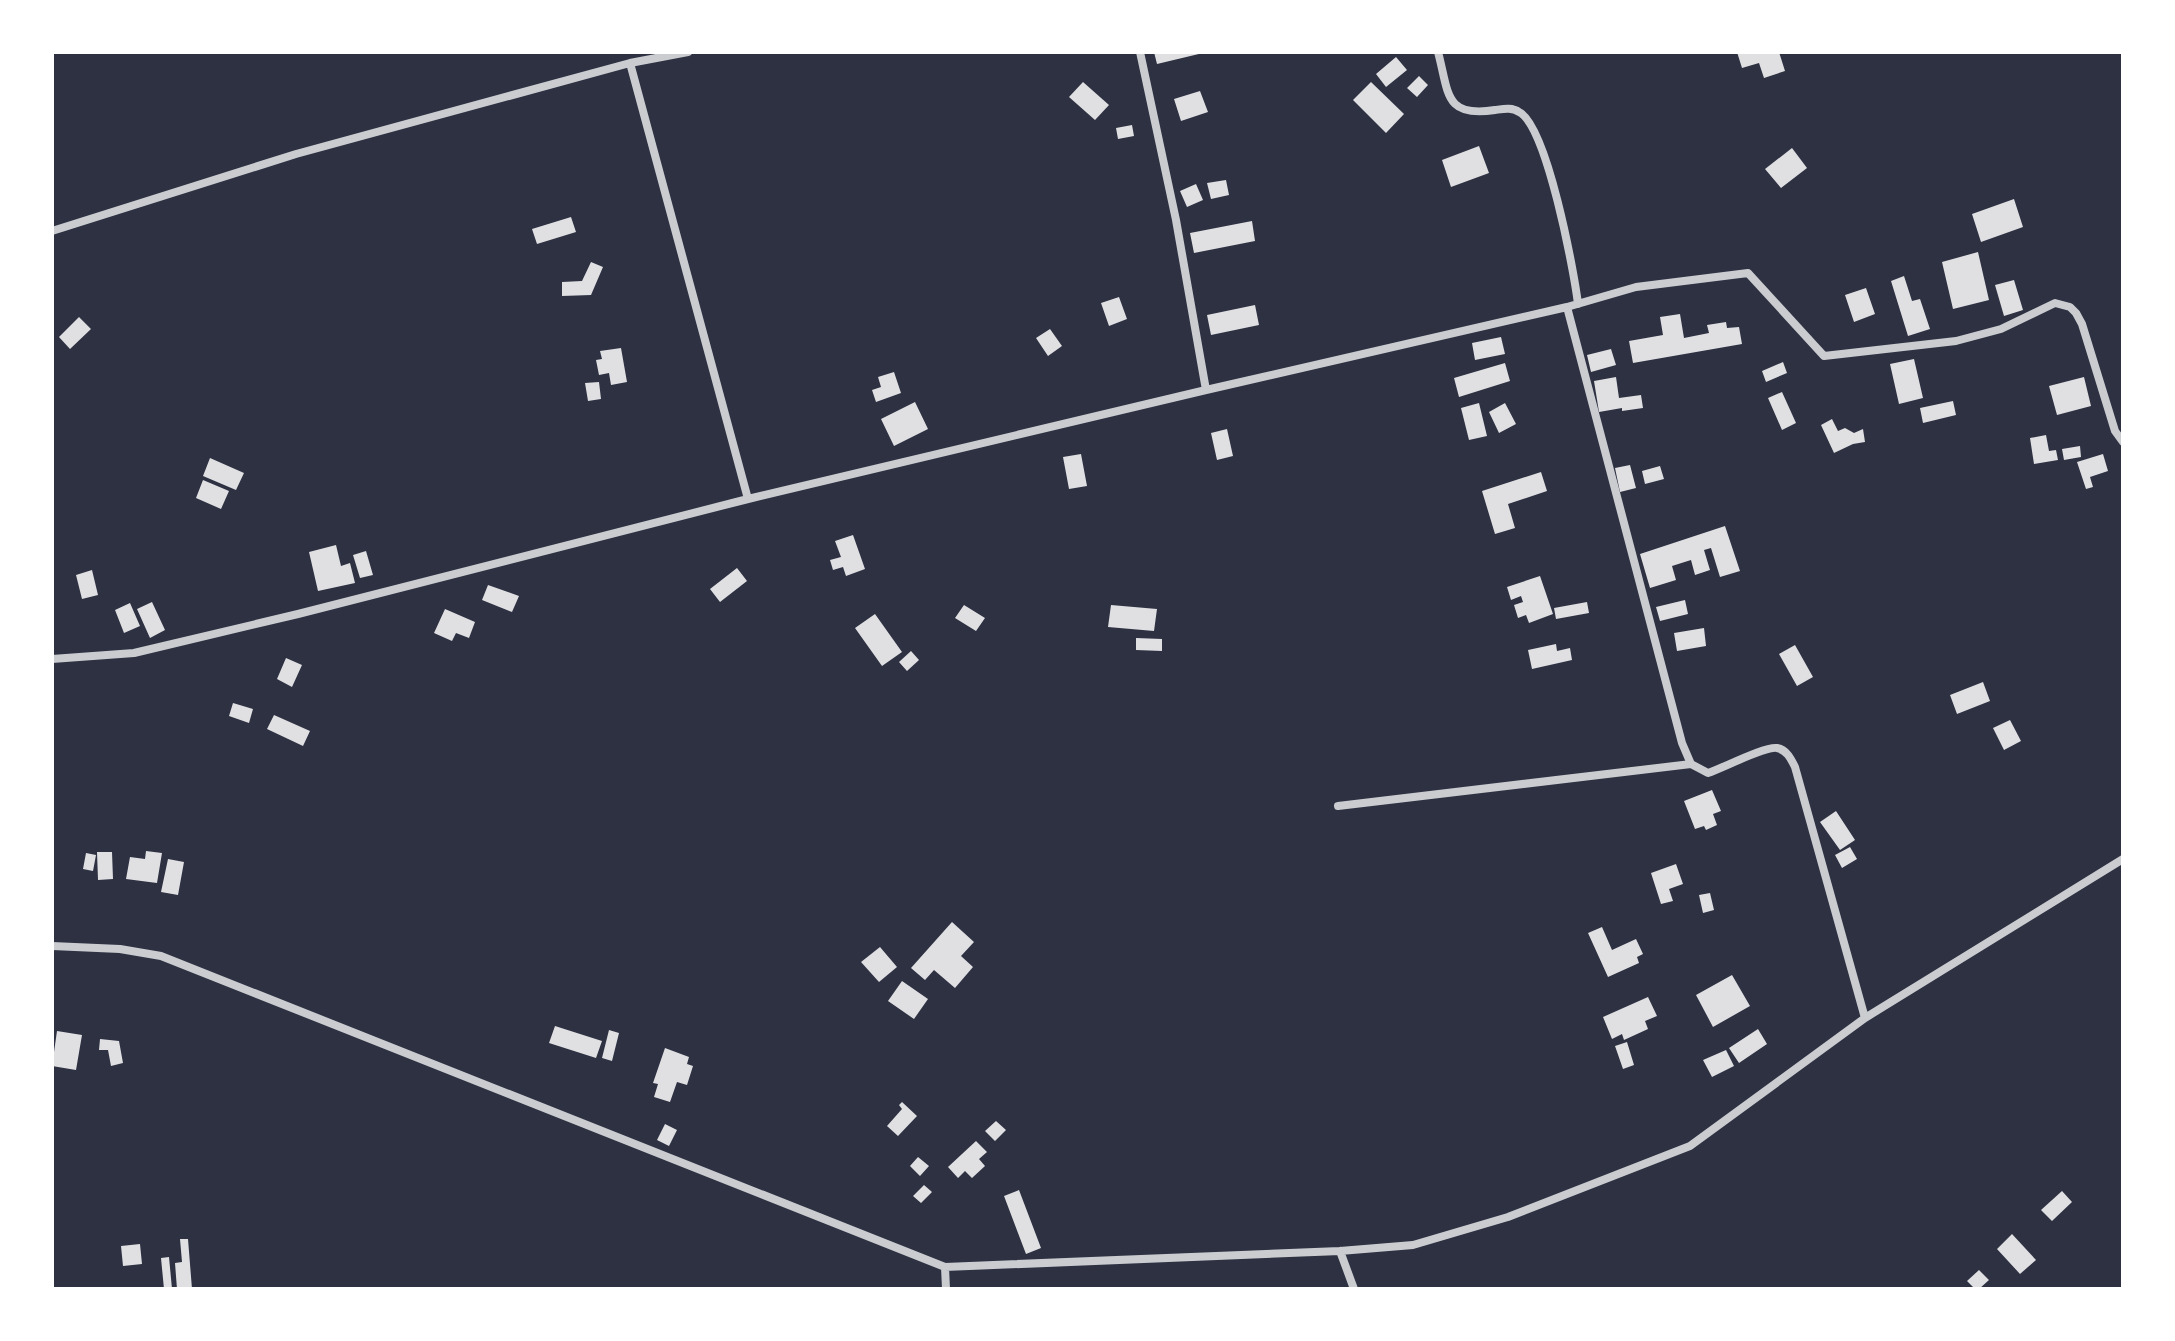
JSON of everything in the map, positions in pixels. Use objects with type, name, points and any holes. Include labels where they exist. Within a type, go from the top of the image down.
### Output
[{"type":"street","points":[[52,231],[296,154],[630,63],[688,52]]},
{"type":"street","points":[[1140,52],[1176,220],[1206,390]]},
{"type":"street","points":[[1438,52],[1455,106],[1462,111],[1476,113],[1507,108],[1521,112],[1533,130],[1559,205],[1578,304]]},
{"type":"street","points":[[630,63],[748,499]]},
{"type":"street","points":[[52,659],[149,650],[748,499],[1567,307],[1636,287],[1748,273],[1824,356],[1956,341],[2001,329],[2055,303],[2070,307],[2082,324],[2115,431],[2123,442]]},
{"type":"street","points":[[1567,307],[1682,743],[1691,764]]},
{"type":"street","points":[[1338,806],[1691,764],[1708,773],[1765,750],[1778,748],[1790,755],[1795,767],[1865,1018]]},
{"type":"street","points":[[52,946],[120,949],[161,956],[945,1267],[1340,1251],[1413,1245],[1508,1217],[1690,1146],[1865,1018],[2123,859]]},
{"type":"street","points":[[1340,1251],[1354,1289]]},
{"type":"street","points":[[945,1267],[946,1289]]},
{"type":"building","points":[[1154,52],[1203,52],[1203,53],[1157,64]]},
{"type":"building","points":[[1737,52],[1779,52],[1785,71],[1764,78],[1759,63],[1742,68]]},
{"type":"building","points":[[1396,57],[1407,70],[1386,87],[1376,74]]},
{"type":"building","points":[[1419,76],[1428,85],[1417,97],[1407,88]]},
{"type":"building","points":[[1083,82],[1109,105],[1095,120],[1069,97]]},
{"type":"building","points":[[1371,82],[1404,114],[1386,133],[1353,100]]},
{"type":"building","points":[[1200,91],[1208,112],[1181,121],[1174,99]]},
{"type":"building","points":[[1132,125],[1134,136],[1118,139],[1116,128]]},
{"type":"building","points":[[1479,146],[1489,173],[1451,187],[1442,160]]},
{"type":"building","points":[[1792,148],[1807,168],[1781,188],[1765,169]]},
{"type":"building","points":[[1226,180],[1229,195],[1211,199],[1207,183]]},
{"type":"building","points":[[1196,184],[1203,200],[1187,207],[1180,191]]},
{"type":"building","points":[[2014,199],[2023,227],[1981,242],[1972,214]]},
{"type":"building","points":[[571,217],[576,232],[537,244],[532,229]]},
{"type":"building","points":[[1252,221],[1255,241],[1194,253],[1190,233]]},
{"type":"building","points":[[1978,252],[1989,300],[1953,309],[1942,262]]},
{"type":"building","points":[[591,262],[603,267],[591,295],[562,296],[562,282],[582,281]]},
{"type":"building","points":[[1904,276],[1912,301],[1920,299],[1930,329],[1908,336],[1891,281]]},
{"type":"building","points":[[2014,280],[2023,310],[2004,316],[1995,285]]},
{"type":"building","points":[[1866,288],[1875,314],[1854,322],[1845,295]]},
{"type":"building","points":[[1119,297],[1127,319],[1109,326],[1101,303]]},
{"type":"building","points":[[1255,305],[1259,325],[1211,335],[1207,315]]},
{"type":"building","points":[[1680,314],[1684,338],[1709,333],[1707,325],[1726,322],[1727,328],[1739,327],[1742,344],[1633,363],[1629,341],[1663,335],[1660,317]]},
{"type":"building","points":[[79,317],[91,329],[70,349],[59,337]]},
{"type":"building","points":[[1050,329],[1062,346],[1048,356],[1036,338]]},
{"type":"building","points":[[1501,337],[1505,354],[1475,360],[1472,343]]},
{"type":"building","points":[[621,348],[627,382],[611,385],[609,373],[599,375],[596,360],[602,359],[600,351]]},
{"type":"building","points":[[1611,349],[1616,365],[1591,372],[1587,355]]},
{"type":"building","points":[[1914,359],[1923,398],[1899,404],[1890,364]]},
{"type":"building","points":[[1783,362],[1787,373],[1766,382],[1762,371]]},
{"type":"building","points":[[1505,363],[1510,381],[1459,397],[1454,378]]},
{"type":"building","points":[[894,372],[901,393],[876,402],[872,390],[881,387],[878,377]]},
{"type":"building","points":[[1616,377],[1619,398],[1641,395],[1643,408],[1599,412],[1594,381]]},
{"type":"building","points":[[2084,377],[2091,406],[2057,415],[2049,386]]},
{"type":"building","points":[[599,382],[601,399],[588,401],[585,383]]},
{"type":"building","points":[[1782,392],[1796,423],[1782,430],[1768,398]]},
{"type":"building","points":[[1953,401],[1956,415],[1923,423],[1920,408]]},
{"type":"building","points":[[915,402],[928,429],[894,446],[881,419]]},
{"type":"building","points":[[1479,403],[1487,436],[1469,440],[1461,408]]},
{"type":"building","points":[[1505,403],[1516,424],[1499,433],[1489,412]]},
{"type":"building","points":[[1832,419],[1838,431],[1845,428],[1854,433],[1863,429],[1865,442],[1834,453],[1821,425]]},
{"type":"building","points":[[1227,429],[1233,456],[1217,460],[1211,433]]},
{"type":"building","points":[[2046,435],[2049,451],[2056,450],[2058,460],[2034,464],[2030,438]]},
{"type":"building","points":[[2080,446],[2081,457],[2064,460],[2062,449]]},
{"type":"building","points":[[1081,454],[1087,486],[1069,489],[1063,457]]},
{"type":"building","points":[[2103,454],[2108,471],[2090,477],[2093,487],[2086,489],[2077,462]]},
{"type":"building","points":[[210,458],[244,473],[236,490],[203,476]]},
{"type":"building","points":[[1630,465],[1636,488],[1620,492],[1615,468]]},
{"type":"building","points":[[1660,466],[1664,479],[1645,484],[1642,471]]},
{"type":"building","points":[[1541,472],[1547,491],[1508,504],[1515,528],[1495,534],[1482,491]]},
{"type":"building","points":[[203,480],[229,491],[221,509],[196,498]]},
{"type":"building","points":[[1725,526],[1740,571],[1720,577],[1711,548],[1704,550],[1710,570],[1695,575],[1691,560],[1672,566],[1676,580],[1650,588],[1640,554]]},
{"type":"building","points":[[853,535],[865,569],[846,576],[843,567],[833,570],[830,560],[841,557],[835,541]]},
{"type":"building","points":[[336,545],[341,566],[350,563],[355,583],[318,591],[309,552]]},
{"type":"building","points":[[366,551],[373,575],[360,578],[353,555]]},
{"type":"building","points":[[737,568],[747,581],[720,602],[710,589]]},
{"type":"building","points":[[92,570],[98,595],[82,599],[76,575]]},
{"type":"building","points":[[1540,576],[1553,614],[1529,623],[1526,615],[1518,618],[1514,605],[1523,602],[1521,596],[1511,600],[1507,587]]},
{"type":"building","points":[[488,585],[519,596],[512,612],[482,600]]},
{"type":"building","points":[[1685,600],[1688,614],[1660,621],[1656,607]]},
{"type":"building","points":[[152,602],[165,630],[150,638],[137,609]]},
{"type":"building","points":[[1587,602],[1589,613],[1556,619],[1554,608]]},
{"type":"building","points":[[130,603],[140,626],[124,633],[115,610]]},
{"type":"building","points":[[964,605],[985,618],[976,631],[955,618]]},
{"type":"building","points":[[1111,605],[1157,609],[1154,631],[1108,627]]},
{"type":"building","points":[[445,609],[475,622],[469,638],[456,633],[452,641],[434,633]]},
{"type":"building","points":[[875,614],[902,652],[882,666],[855,628]]},
{"type":"building","points":[[1704,628],[1706,646],[1677,651],[1674,633]]},
{"type":"building","points":[[1136,638],[1162,639],[1162,651],[1136,650]]},
{"type":"building","points":[[1556,644],[1557,651],[1570,648],[1572,660],[1532,669],[1528,650]]},
{"type":"building","points":[[1795,645],[1813,677],[1797,686],[1779,654]]},
{"type":"building","points":[[911,651],[919,660],[907,671],[899,662]]},
{"type":"building","points":[[286,658],[302,665],[292,687],[277,679]]},
{"type":"building","points":[[1983,682],[1990,701],[1957,714],[1950,695]]},
{"type":"building","points":[[233,703],[253,709],[249,723],[229,716]]},
{"type":"building","points":[[274,715],[310,731],[303,746],[267,729]]},
{"type":"building","points":[[2010,720],[2021,741],[2004,750],[1993,728]]},
{"type":"building","points":[[1712,790],[1721,811],[1713,814],[1717,825],[1706,830],[1704,826],[1695,829],[1684,801]]},
{"type":"building","points":[[1836,811],[1855,840],[1840,850],[1820,822]]},
{"type":"building","points":[[1850,847],[1857,859],[1842,868],[1835,855]]},
{"type":"building","points":[[146,851],[162,853],[157,883],[126,879],[130,857],[145,859]]},
{"type":"building","points":[[97,852],[112,852],[113,879],[98,880]]},
{"type":"building","points":[[86,853],[96,855],[93,871],[83,869]]},
{"type":"building","points":[[168,859],[184,862],[178,895],[161,892]]},
{"type":"building","points":[[1676,864],[1683,884],[1669,889],[1673,901],[1661,904],[1651,873]]},
{"type":"building","points":[[1710,893],[1714,910],[1703,913],[1699,895]]},
{"type":"building","points":[[952,922],[974,942],[961,956],[973,967],[955,988],[934,970],[925,980],[911,968]]},
{"type":"building","points":[[1602,927],[1612,950],[1636,939],[1643,954],[1637,957],[1639,963],[1608,977],[1588,933]]},
{"type":"building","points":[[880,947],[897,967],[879,982],[861,962]]},
{"type":"building","points":[[1732,975],[1750,1006],[1713,1027],[1696,995]]},
{"type":"building","points":[[902,981],[928,999],[914,1019],[888,1001]]},
{"type":"building","points":[[1648,997],[1657,1016],[1645,1021],[1648,1029],[1624,1040],[1622,1034],[1612,1039],[1603,1017]]},
{"type":"building","points":[[555,1026],[602,1041],[596,1058],[549,1043]]},
{"type":"building","points":[[1758,1029],[1767,1044],[1739,1063],[1729,1048]]},
{"type":"building","points":[[609,1030],[619,1033],[612,1061],[602,1058]]},
{"type":"building","points":[[57,1031],[82,1035],[76,1070],[52,1066]]},
{"type":"building","points":[[100,1039],[119,1041],[123,1063],[111,1066],[108,1050],[99,1050]]},
{"type":"building","points":[[1627,1042],[1634,1065],[1623,1069],[1615,1046]]},
{"type":"building","points":[[665,1048],[689,1057],[687,1064],[693,1066],[687,1085],[677,1082],[670,1102],[654,1097],[658,1084],[653,1083]]},
{"type":"building","points":[[1726,1050],[1734,1066],[1712,1077],[1703,1060]]},
{"type":"building","points":[[902,1102],[917,1116],[898,1136],[887,1126],[902,1109],[899,1105]]},
{"type":"building","points":[[996,1121],[1006,1130],[995,1141],[985,1131]]},
{"type":"building","points":[[665,1124],[677,1130],[669,1146],[657,1140]]},
{"type":"building","points":[[976,1141],[987,1152],[979,1159],[985,1166],[972,1178],[965,1171],[958,1178],[948,1167]]},
{"type":"building","points":[[918,1157],[929,1166],[920,1176],[910,1166]]},
{"type":"building","points":[[924,1185],[932,1192],[921,1203],[913,1196]]},
{"type":"building","points":[[1019,1190],[1041,1248],[1026,1254],[1004,1196]]},
{"type":"building","points":[[2062,1191],[2072,1202],[2052,1221],[2041,1210]]},
{"type":"building","points":[[2012,1234],[2036,1260],[2020,1274],[1997,1249]]},
{"type":"building","points":[[180,1239],[188,1239],[192,1289],[177,1289],[175,1263],[182,1262]]},
{"type":"building","points":[[140,1244],[142,1264],[123,1266],[121,1246]]},
{"type":"building","points":[[169,1257],[172,1289],[164,1289],[161,1258]]},
{"type":"building","points":[[1979,1270],[1989,1280],[1975,1289],[1967,1281]]}]
